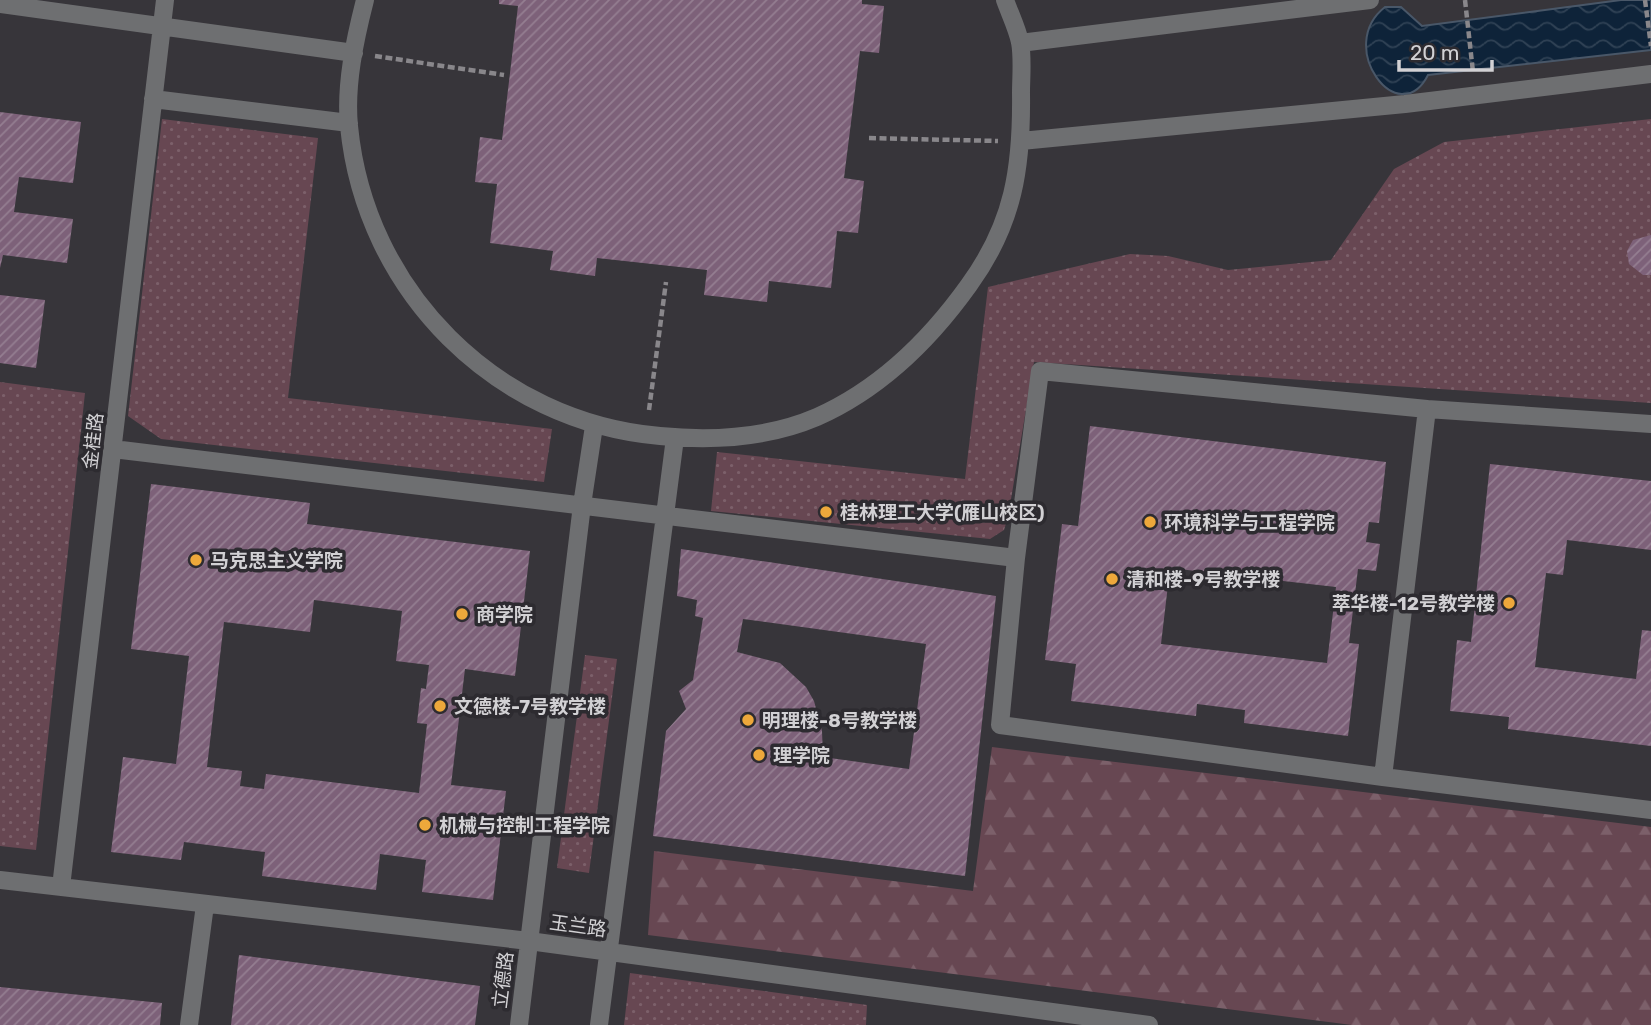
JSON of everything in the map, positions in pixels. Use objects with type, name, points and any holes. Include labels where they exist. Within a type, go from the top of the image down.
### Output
[{"type":"street","name":"金桂路","points":[[61,887],[165,0]]},
{"type":"street","points":[[365,0],[354,52],[349,123],[365,201],[383,249],[414,299],[450,338],[493,377],[542,405],[594,426],[675,438],[766,433],[816,417],[855,396],[909,356],[947,316],[980,270],[1009,207],[1019,174],[1020,43],[1005,0]]},
{"type":"street","points":[[1020,43],[1370,0]]},
{"type":"street","points":[[0,4],[354,52]]},
{"type":"street","points":[[1021,141],[1475,96],[1651,74]]},
{"type":"street","points":[[153,99],[349,123]]},
{"type":"street","points":[[1651,425],[1427,410],[1040,371],[1016,558],[1000,725],[1383,778],[1651,810]]},
{"type":"street","points":[[1383,778],[1427,410]]},
{"type":"street","name":"立德路","points":[[519,1025],[594,426]]},
{"type":"street","points":[[598,1025],[675,438]]},
{"type":"street","points":[[113,449],[1016,558]]},
{"type":"street","name":"玉兰路","points":[[0,880],[529,941],[1149,1025]]},
{"type":"street","points":[[189,1025],[205,905]]},
{"type":"path","points":[[1465,0],[1475,96]]},
{"type":"path","points":[[1645,0],[1651,46]]},
{"type":"path","points":[[354,52],[504,75]]},
{"type":"path","points":[[869,138],[1021,141]]},
{"type":"path","points":[[645,435],[666,282]]},
{"type":"green space","points":[[162,119],[318,138],[288,398],[552,429],[544,482],[161,439],[128,416]]},
{"type":"green space","points":[[1651,119],[1651,403],[1034,362],[1008,517],[1004,530],[990,539],[711,511],[717,452],[965,479],[988,287],[1130,254],[1168,256],[1228,270],[1331,260],[1394,169],[1444,142]]},
{"type":"green space","points":[[0,382],[85,393],[36,850],[0,846]]},
{"type":"green space","points":[[585,655],[617,659],[589,873],[557,868]]},
{"type":"green space","points":[[992,747],[1651,827],[1651,1025],[1352,1025],[648,935],[654,851],[973,891]]},
{"type":"green space","points":[[630,973],[867,1005],[866,1025],[624,1025]]},
{"type":"water","points":[[1621,0],[1651,0],[1651,50],[1428,75],[1416,90],[1402,94],[1388,89],[1376,77],[1369,61],[1366,43],[1371,24],[1385,7],[1401,7],[1422,26]]},
{"type":"building","points":[[499,0],[862,0],[862,4],[884,6],[879,53],[860,51],[844,178],[864,181],[858,233],[837,231],[831,288],[769,281],[767,302],[704,295],[707,270],[597,258],[595,276],[550,270],[553,251],[490,243],[497,184],[475,182],[480,137],[502,140],[518,6],[499,4]]},
{"type":"building","points":[[0,112],[81,122],[73,183],[19,177],[14,212],[73,219],[67,263],[3,255],[0,268]]},
{"type":"building","points":[[1651,235],[1651,275],[1643,275],[1629,264],[1627,251],[1633,240]]},
{"type":"building","points":[[0,295],[45,300],[36,368],[0,363]]},
{"type":"building","name":"清和楼-9号教学楼","points":[[1090,426],[1386,462],[1379,523],[1369,522],[1366,542],[1380,544],[1376,571],[1358,569],[1349,643],[1359,644],[1348,736],[1244,723],[1245,710],[1197,704],[1196,716],[1071,701],[1076,664],[1045,660],[1062,524],[1078,526]],"holes":[[[1170,568],[1336,587],[1327,663],[1161,644]]]},
{"type":"building","name":"萃华楼-12号教学楼","points":[[1490,464],[1651,481],[1651,550],[1567,540],[1563,575],[1546,573],[1535,667],[1636,679],[1642,630],[1651,631],[1651,746],[1508,729],[1509,717],[1450,711],[1457,640],[1471,642]]},
{"type":"building","name":"文德楼-7号教学楼","points":[[151,484],[310,503],[307,524],[530,551],[515,676],[465,669],[451,785],[506,791],[493,900],[422,892],[426,860],[380,854],[376,890],[262,876],[265,852],[184,842],[181,860],[111,852],[123,757],[176,764],[189,656],[131,649]],"holes":[[[314,600],[402,611],[396,661],[429,665],[426,689],[421,688],[417,723],[427,724],[419,793],[266,774],[264,789],[240,786],[242,771],[207,767],[224,622],[310,632]]]},
{"type":"building","name":"明理楼-8号教学楼","points":[[681,549],[996,596],[965,876],[653,836],[666,731],[686,709],[679,691],[693,680],[703,618],[695,616],[697,600],[677,596]],"holes":[[[743,619],[926,644],[909,769],[823,757],[822,731],[814,701],[806,687],[780,663],[737,652]]]},
{"type":"building","points":[[239,955],[480,986],[475,1025],[231,1025]]},
{"type":"building","points":[[0,987],[162,1003],[160,1025],[0,1025]]},
{"type":"place","name":"桂林理工大学(雁山校区)","points":[[826,512]]},
{"type":"place","name":"环境科学与工程学院","points":[[1150,522]]},
{"type":"place","name":"马克思主义学院","points":[[196,560]]},
{"type":"place","name":"清和楼-9号教学楼","points":[[1112,579]]},
{"type":"place","name":"萃华楼-12号教学楼","points":[[1509,603]]},
{"type":"place","name":"商学院","points":[[462,614]]},
{"type":"place","name":"文德楼-7号教学楼","points":[[440,706]]},
{"type":"place","name":"明理楼-8号教学楼","points":[[748,720]]},
{"type":"place","name":"理学院","points":[[759,755]]},
{"type":"place","name":"机械与控制工程学院","points":[[425,825]]}]
